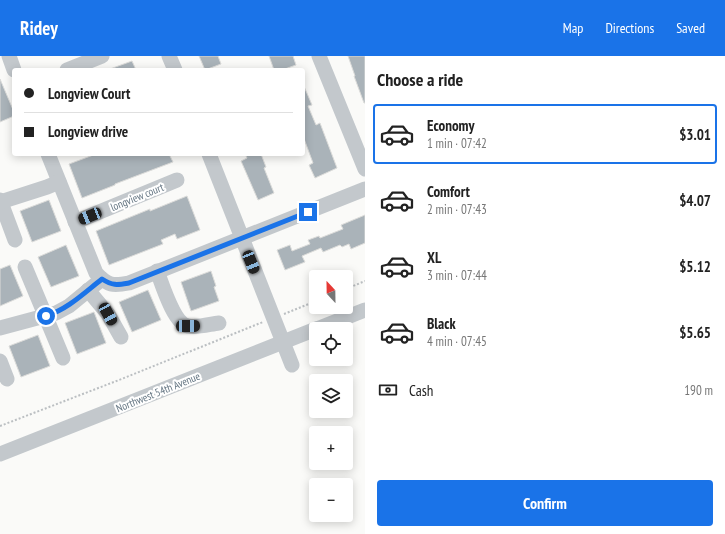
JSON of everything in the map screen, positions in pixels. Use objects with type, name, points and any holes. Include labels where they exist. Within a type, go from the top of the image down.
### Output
[{"type":"street","points":[[72,68],[102,56]]},
{"type":"street","points":[[170,56],[174,68]]},
{"type":"street","points":[[319,56],[365,169]]},
{"type":"street","points":[[50,156],[59,182],[96,273],[109,284],[116,285],[129,283],[365,189]]},
{"type":"street","points":[[210,156],[292,365]]},
{"type":"street","name":"longview court","points":[[75,222],[177,180]]},
{"type":"street","points":[[15,240],[0,201],[59,182]]},
{"type":"street","points":[[25,267],[64,358]]},
{"type":"street","points":[[157,271],[175,314],[183,325],[197,326],[219,323]]},
{"type":"street","points":[[0,328],[56,313],[69,306],[102,279]]},
{"type":"street","points":[[88,290],[108,314],[121,337]]},
{"type":"street","name":"Northwest 54th Avenue","points":[[334,322],[365,310]]},
{"type":"street","name":"Northwest 54th Avenue","points":[[0,454],[309,332]]},
{"type":"street","points":[[0,361],[7,379]]},
{"type":"path","points":[[353,286],[365,281]]},
{"type":"path","points":[[0,426],[309,304]]},
{"type":"building","points":[[199,56],[218,56],[221,64],[210,68],[204,68]]},
{"type":"building","points":[[269,56],[293,56],[296,65],[288,68],[273,68]]},
{"type":"building","points":[[348,56],[365,56],[365,103],[354,76]]},
{"type":"building","points":[[132,61],[135,68],[113,68]]},
{"type":"building","points":[[0,79],[12,107],[12,117],[0,122]]},
{"type":"building","points":[[305,89],[312,105],[308,106],[316,125],[320,123],[337,168],[315,178],[309,165],[313,163],[305,141]]},
{"type":"building","points":[[91,156],[170,156],[173,162],[82,198],[69,164]]},
{"type":"building","points":[[246,156],[262,156],[266,167],[264,168],[274,193],[258,200],[241,161],[247,158]]},
{"type":"building","points":[[187,196],[200,230],[177,239],[175,234],[161,240],[163,244],[109,265],[96,231]]},
{"type":"building","points":[[49,200],[61,231],[32,242],[20,211]]},
{"type":"building","points":[[365,215],[365,243],[351,249],[349,244],[342,247],[340,245],[323,252],[321,248],[302,256],[305,262],[285,270],[277,250],[290,245],[292,251],[310,244],[308,240],[319,236],[320,238],[343,229],[341,225]]},
{"type":"building","points":[[66,245],[79,276],[51,287],[38,257]]},
{"type":"building","points":[[10,265],[23,296],[0,306],[0,269]]},
{"type":"building","points":[[211,271],[216,286],[214,287],[219,301],[191,311],[181,282]]},
{"type":"building","points":[[148,290],[161,320],[132,332],[119,302]]},
{"type":"building","points":[[94,312],[106,343],[77,354],[65,323]]},
{"type":"building","points":[[38,335],[50,366],[21,377],[9,346]]},
{"type":"route","points":[[46,316],[56,313],[69,306],[102,279],[109,284],[116,285],[129,283],[308,212]]}]
